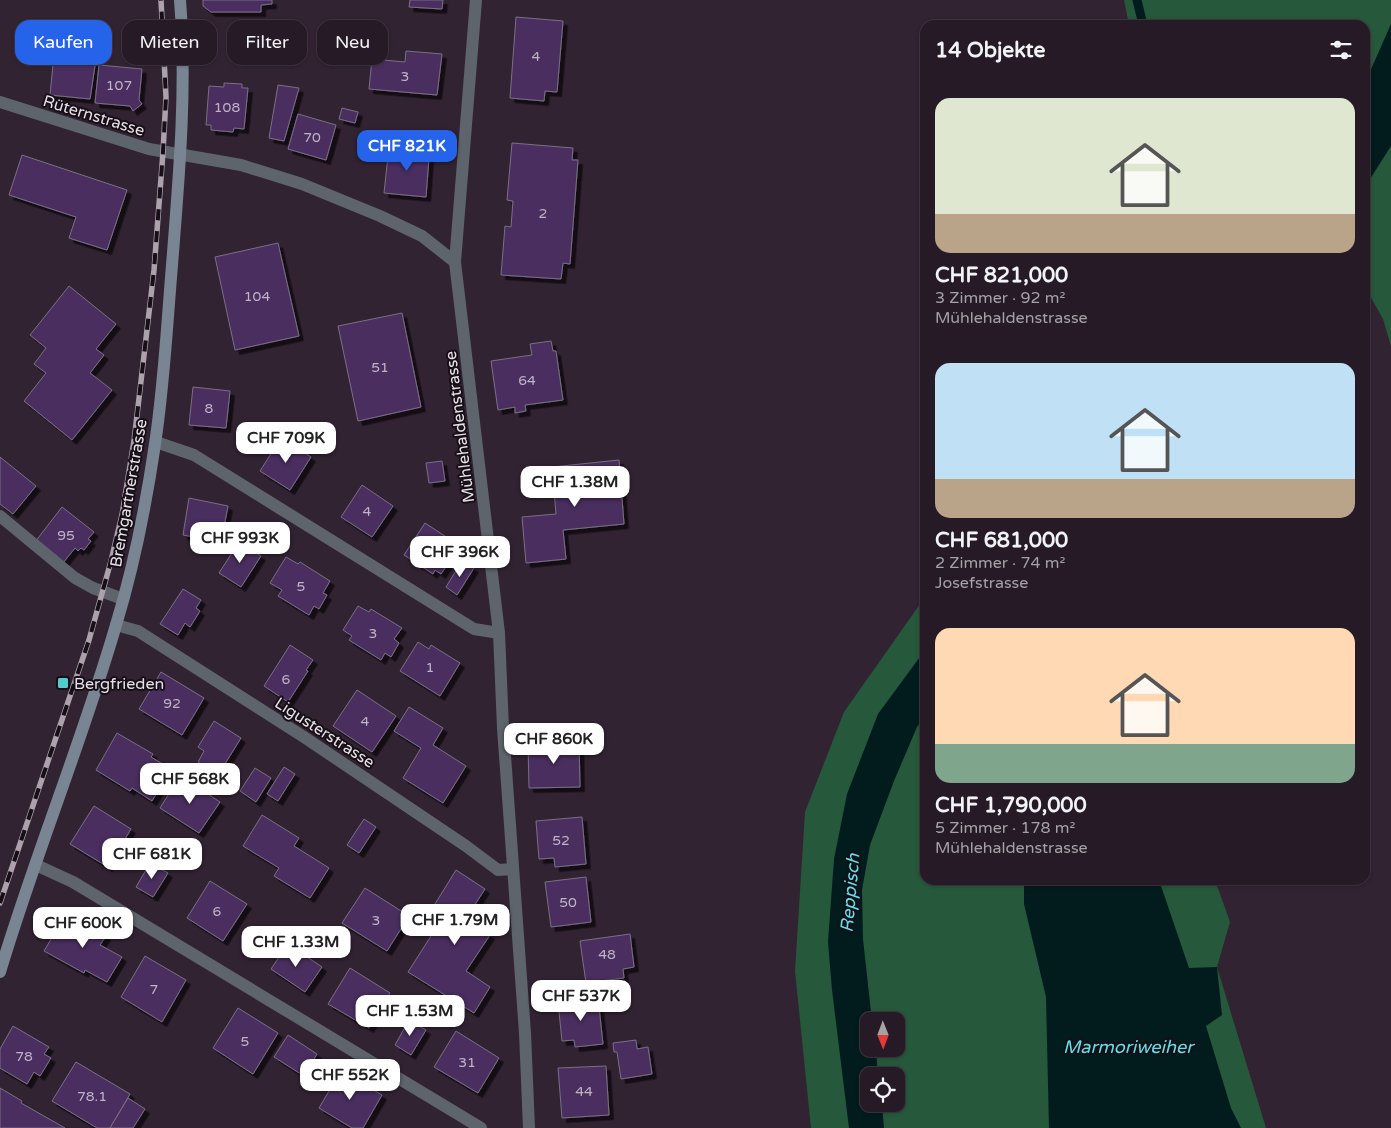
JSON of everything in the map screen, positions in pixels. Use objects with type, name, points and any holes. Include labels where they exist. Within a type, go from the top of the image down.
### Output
[{"type":"main road","name":"Bremgartnerstrasse","points":[[0,972],[82,734],[116,625],[140,534],[156,442],[169,297],[179,155],[183,42],[180,0]]},
{"type":"street","name":"Mühlehaldenstrasse","points":[[476,0],[455,262],[499,633],[503,728],[525,1033],[529,1128]]},
{"type":"street","name":"Rüternstrasse","points":[[1,105],[149,149],[179,155]]},
{"type":"street","points":[[179,155],[241,165],[302,184],[380,216],[422,236],[455,262]]},
{"type":"street","points":[[156,442],[194,455],[474,629],[499,633]]},
{"type":"street","points":[[0,516],[75,578],[123,600]]},
{"type":"street","name":"Ligusterstrasse","points":[[116,625],[138,631],[304,737],[466,846],[498,870],[512,869]]},
{"type":"street","points":[[36,865],[73,882],[481,1128]]},
{"type":"green space","points":[[1124,0],[1391,0],[1391,346],[1383,319],[1370,296],[1370,20],[1128,20]]},
{"type":"green space","points":[[920,604],[920,885],[1217,885],[1230,922],[1217,967],[1266,1128],[811,1128],[795,971],[805,812],[844,712]]},
{"type":"water","points":[[1391,24],[1391,146],[1370,179],[1370,72]]},
{"type":"water","name":"Reppisch","points":[[920,657],[920,723],[894,781],[870,845],[862,890],[863,939],[871,1012],[860,1012],[860,1058],[877,1058],[877,1067],[860,1067],[860,1112],[883,1112],[884,1128],[849,1128],[832,990],[828,942],[834,859],[847,794],[878,714]]},
{"type":"water","name":"Marmoriweiher","points":[[1024,885],[1161,885],[1189,968],[1217,967],[1222,1015],[1206,1026],[1231,1108],[1241,1128],[1049,1128],[1046,997],[1024,904]]},
{"type":"building","points":[[203,0],[272,0],[272,4],[261,5],[261,12],[211,12],[203,6]]},
{"type":"building","points":[[410,0],[443,0],[442,9],[409,7]]},
{"type":"building","points":[[516,17],[563,21],[557,92],[545,91],[544,101],[510,98]]},
{"type":"building","points":[[406,51],[442,54],[437,95],[369,89],[371,65],[388,65],[388,60],[405,62]]},
{"type":"building","points":[[53,65],[95,65],[90,99],[50,95]]},
{"type":"building","points":[[99,65],[142,69],[139,100],[142,104],[133,111],[130,106],[95,103]]},
{"type":"building","points":[[224,83],[242,84],[242,88],[248,88],[244,129],[234,128],[233,132],[211,130],[211,125],[206,125],[209,86],[224,87]]},
{"type":"building","points":[[278,85],[299,88],[284,141],[269,138]]},
{"type":"building","points":[[342,108],[358,112],[355,123],[339,119]]},
{"type":"building","points":[[298,114],[336,125],[326,160],[288,149]]},
{"type":"building","points":[[512,143],[573,148],[572,160],[578,160],[570,264],[563,263],[561,279],[501,275],[505,226],[511,227],[513,201],[507,200]]},
{"type":"building","points":[[389,147],[425,150],[425,157],[429,158],[426,197],[384,193]]},
{"type":"building","points":[[22,155],[127,190],[107,250],[69,238],[76,217],[9,195]]},
{"type":"building","points":[[278,243],[299,336],[235,350],[215,257]]},
{"type":"building","points":[[69,286],[116,324],[96,349],[104,355],[90,373],[112,390],[72,440],[24,401],[46,373],[34,364],[46,348],[30,335]]},
{"type":"building","points":[[402,313],[421,407],[358,421],[338,326]]},
{"type":"building","points":[[551,341],[553,351],[556,351],[563,400],[525,405],[526,411],[515,413],[515,407],[498,410],[491,361],[532,355],[530,344]]},
{"type":"building","points":[[193,387],[230,391],[226,428],[189,425]]},
{"type":"building","points":[[281,438],[311,457],[290,490],[260,471]]},
{"type":"building","points":[[0,457],[36,486],[13,514],[0,504]]},
{"type":"building","points":[[619,460],[624,524],[563,530],[566,559],[526,563],[522,517],[556,514],[552,467]]},
{"type":"building","points":[[442,461],[445,481],[429,483],[426,463]]},
{"type":"building","points":[[362,485],[393,506],[372,537],[341,517]]},
{"type":"building","points":[[189,498],[228,506],[221,542],[183,535]]},
{"type":"building","points":[[62,507],[94,532],[88,539],[91,541],[84,550],[81,548],[78,551],[75,548],[63,563],[35,542]]},
{"type":"building","points":[[425,523],[454,542],[450,549],[455,553],[441,574],[435,570],[433,574],[404,555]]},
{"type":"building","points":[[239,542],[261,556],[241,587],[219,573]]},
{"type":"building","points":[[286,557],[298,564],[300,562],[330,581],[323,593],[327,595],[319,609],[314,606],[309,615],[278,596],[282,590],[270,583]]},
{"type":"building","points":[[462,561],[474,568],[457,595],[446,587]]},
{"type":"building","points":[[183,589],[201,600],[196,608],[200,611],[190,627],[185,623],[178,635],[160,624]]},
{"type":"building","points":[[358,606],[369,612],[371,609],[402,628],[394,639],[399,643],[391,657],[385,653],[381,660],[349,640],[352,636],[343,630]]},
{"type":"building","points":[[418,642],[429,649],[431,645],[460,663],[440,696],[400,671]]},
{"type":"building","points":[[290,645],[313,660],[288,702],[264,686]]},
{"type":"building","points":[[161,672],[204,698],[182,735],[139,709]]},
{"type":"building","points":[[357,690],[396,716],[372,752],[333,726]]},
{"type":"building","points":[[409,707],[443,728],[433,745],[466,766],[443,803],[403,778],[421,748],[394,731]]},
{"type":"building","points":[[214,721],[241,738],[218,775],[198,762],[204,751],[198,747]]},
{"type":"building","points":[[117,733],[153,754],[151,757],[171,769],[152,801],[132,788],[130,791],[96,770]]},
{"type":"building","points":[[579,741],[580,787],[529,788],[528,743]]},
{"type":"building","points":[[284,767],[295,774],[278,801],[267,794]]},
{"type":"building","points":[[255,768],[271,778],[256,802],[240,791]]},
{"type":"building","points":[[180,776],[220,802],[199,833],[160,808]]},
{"type":"building","points":[[94,806],[131,829],[108,867],[70,844]]},
{"type":"building","points":[[262,815],[299,838],[294,846],[329,868],[310,898],[274,876],[279,868],[243,846]]},
{"type":"building","points":[[582,817],[586,864],[555,867],[554,858],[539,859],[536,821]]},
{"type":"building","points":[[364,819],[376,827],[359,853],[347,845]]},
{"type":"building","points":[[150,863],[168,873],[153,897],[136,887]]},
{"type":"building","points":[[456,870],[485,889],[465,920],[490,935],[466,971],[490,987],[474,1013],[408,972],[447,911],[435,904]]},
{"type":"building","points":[[586,877],[591,922],[551,927],[545,882]]},
{"type":"building","points":[[210,881],[247,904],[223,941],[187,918]]},
{"type":"building","points":[[365,888],[409,916],[387,951],[342,923]]},
{"type":"building","points":[[71,917],[106,936],[100,945],[122,957],[107,982],[85,970],[84,973],[44,951],[63,919]]},
{"type":"building","points":[[630,934],[634,967],[623,969],[624,978],[586,983],[580,941]]},
{"type":"building","points":[[288,944],[322,967],[305,992],[271,969]]},
{"type":"building","points":[[145,956],[186,980],[162,1022],[121,997]]},
{"type":"building","points":[[350,968],[390,993],[369,1028],[328,1004]]},
{"type":"building","points":[[598,998],[603,1044],[575,1047],[574,1040],[562,1041],[558,1002]]},
{"type":"building","points":[[238,1008],[278,1033],[253,1074],[213,1048]]},
{"type":"building","points":[[409,1020],[426,1030],[411,1055],[395,1045]]},
{"type":"building","points":[[13,1026],[49,1047],[44,1054],[51,1058],[40,1076],[34,1072],[27,1084],[0,1068],[0,1049]]},
{"type":"building","points":[[456,1031],[499,1058],[478,1093],[434,1067]]},
{"type":"building","points":[[288,1035],[317,1054],[304,1076],[274,1057]]},
{"type":"building","points":[[636,1040],[637,1049],[648,1047],[652,1074],[621,1079],[617,1052],[614,1052],[613,1043]]},
{"type":"building","points":[[76,1062],[130,1094],[110,1128],[97,1128],[52,1101]]},
{"type":"building","points":[[606,1066],[609,1115],[562,1118],[558,1068]]},
{"type":"building","points":[[341,1071],[382,1095],[363,1128],[352,1128],[319,1108]]},
{"type":"building","points":[[0,1088],[22,1101],[21,1103],[65,1128],[0,1128]]},
{"type":"building","points":[[128,1098],[145,1109],[133,1128],[110,1128]]},
{"type":"waterway","points":[[1137,0],[1142,20]]},
{"type":"railway","points":[[0,903],[89,640],[122,515],[134,441],[154,270],[163,152],[166,97],[161,0]]},
{"type":"place","name":"Bergfrieden","points":[[63,683]]}]
